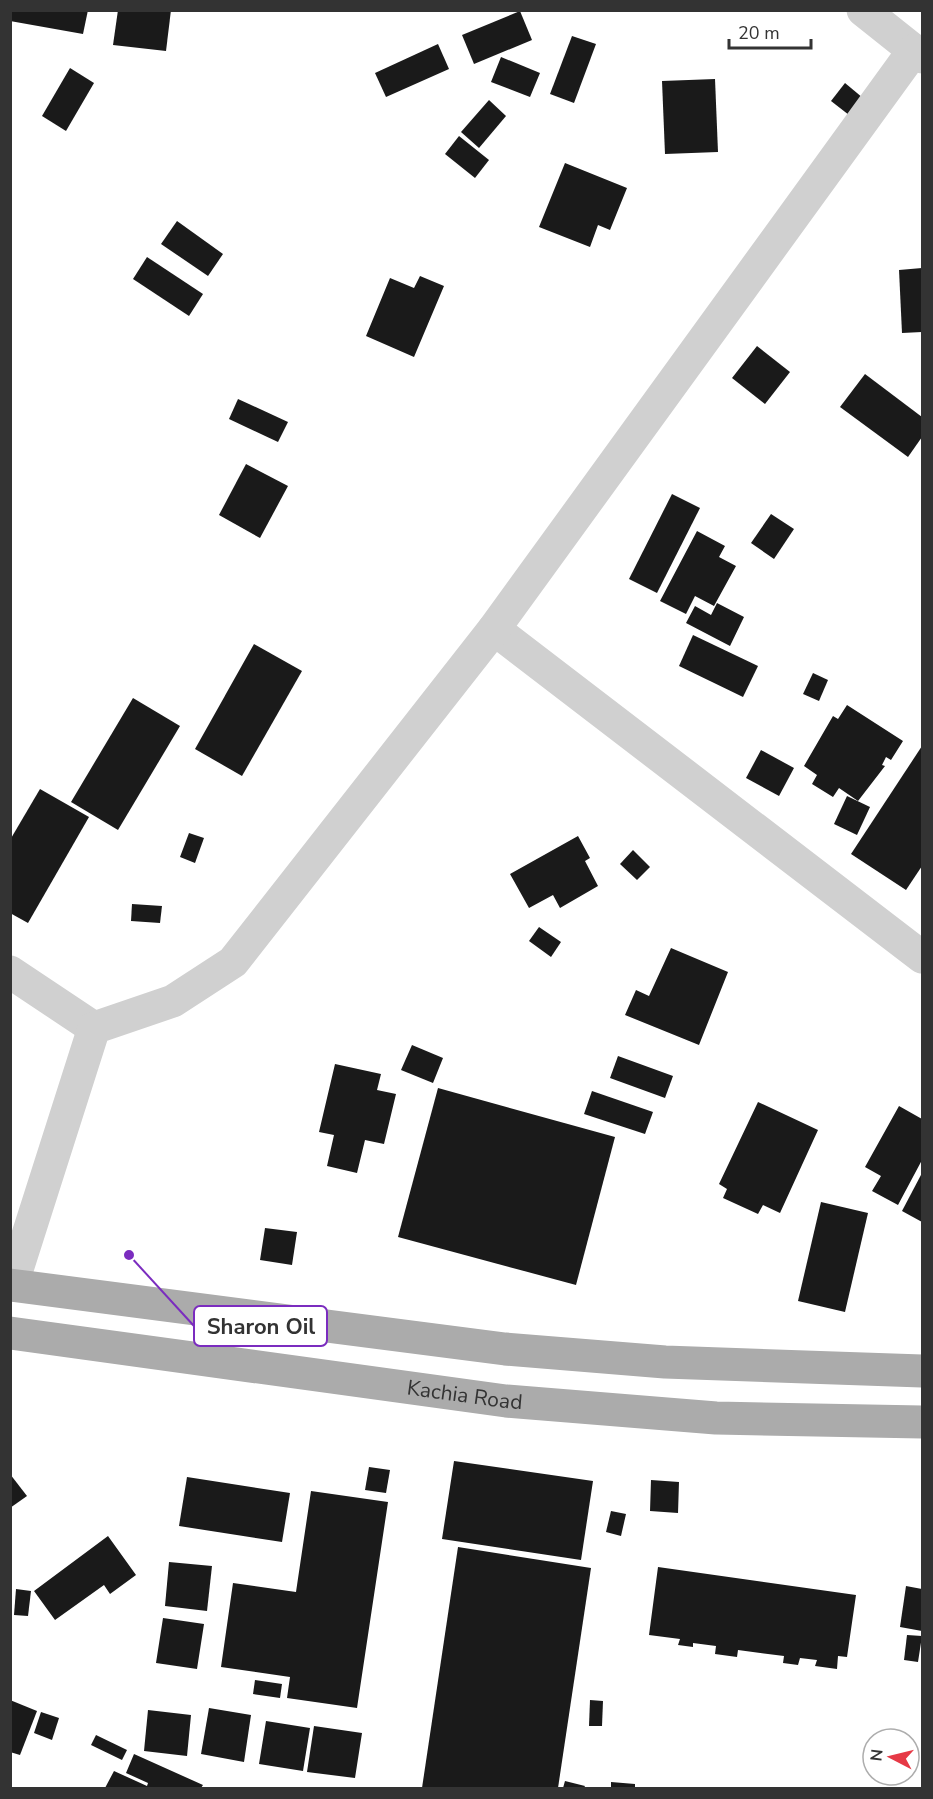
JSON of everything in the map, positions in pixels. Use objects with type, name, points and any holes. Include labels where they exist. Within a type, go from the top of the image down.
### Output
[{"type":"main road","points":[[11,1285],[505,1349],[665,1362],[922,1371]]},
{"type":"main road","name":"Kachia Road","points":[[10,1333],[506,1401],[716,1418],[922,1422]]},
{"type":"street","points":[[94,1028],[172,1001],[233,962],[494,630],[918,53],[863,10]]},
{"type":"street","points":[[494,630],[922,957]]},
{"type":"street","points":[[10,972],[94,1028]]},
{"type":"street","points":[[11,1285],[94,1028]]},
{"type":"building","points":[[10,10],[88,10],[83,34],[10,21]]},
{"type":"building","points":[[118,10],[171,10],[166,51],[113,45]]},
{"type":"building","points":[[520,11],[532,40],[474,64],[462,35]]},
{"type":"building","points":[[572,36],[596,44],[574,103],[550,94]]},
{"type":"building","points":[[438,44],[449,69],[386,97],[375,73]]},
{"type":"building","points":[[501,57],[540,73],[530,97],[491,82]]},
{"type":"building","points":[[70,68],[94,83],[66,131],[42,116]]},
{"type":"building","points":[[715,79],[718,152],[665,154],[662,81]]},
{"type":"building","points":[[845,83],[863,98],[849,115],[831,101]]},
{"type":"building","points":[[489,100],[506,116],[479,148],[461,132]]},
{"type":"building","points":[[459,136],[489,160],[475,178],[445,154]]},
{"type":"building","points":[[565,163],[627,188],[610,230],[598,225],[590,247],[539,227]]},
{"type":"building","points":[[177,221],[223,254],[208,276],[161,244]]},
{"type":"building","points":[[147,257],[203,294],[189,316],[133,279]]},
{"type":"building","points":[[922,268],[922,332],[902,333],[899,270]]},
{"type":"building","points":[[420,276],[444,286],[414,357],[366,336],[390,278],[414,288]]},
{"type":"building","points":[[757,346],[790,372],[765,404],[732,378]]},
{"type":"building","points":[[865,374],[922,417],[922,437],[908,457],[840,407]]},
{"type":"building","points":[[238,399],[288,422],[278,442],[229,419]]},
{"type":"building","points":[[246,464],[288,486],[260,538],[219,515]]},
{"type":"building","points":[[672,494],[700,508],[657,593],[629,579]]},
{"type":"building","points":[[771,514],[794,529],[774,559],[751,543]]},
{"type":"building","points":[[697,531],[725,546],[719,557],[736,566],[714,606],[695,596],[686,614],[660,601]]},
{"type":"building","points":[[717,603],[744,617],[730,646],[686,623],[695,606],[711,615]]},
{"type":"building","points":[[693,635],[758,666],[743,697],[679,666]]},
{"type":"building","points":[[254,644],[302,671],[242,776],[195,749]]},
{"type":"building","points":[[813,673],[828,680],[819,701],[803,694]]},
{"type":"building","points":[[133,698],[180,726],[118,830],[71,802]]},
{"type":"building","points":[[847,705],[903,741],[891,760],[886,757],[882,765],[885,766],[858,801],[839,788],[833,797],[812,784],[817,775],[804,766],[833,716],[838,719]]},
{"type":"building","points":[[922,746],[922,866],[906,890],[851,854]]},
{"type":"building","points":[[761,750],[794,768],[779,796],[746,778]]},
{"type":"building","points":[[40,789],[89,817],[28,923],[10,913],[10,840]]},
{"type":"building","points":[[847,796],[870,807],[857,835],[834,824]]},
{"type":"building","points":[[189,833],[204,838],[195,863],[180,857]]},
{"type":"building","points":[[578,836],[590,858],[585,861],[598,886],[560,908],[553,895],[529,908],[510,874]]},
{"type":"building","points":[[633,850],[650,867],[637,880],[620,864]]},
{"type":"building","points":[[132,904],[162,906],[160,923],[131,921]]},
{"type":"building","points":[[539,927],[561,942],[551,957],[529,941]]},
{"type":"building","points":[[671,948],[728,972],[699,1045],[625,1015],[636,990],[649,996]]},
{"type":"building","points":[[412,1045],[443,1058],[433,1083],[401,1070]]},
{"type":"building","points":[[618,1056],[673,1076],[665,1098],[610,1078]]},
{"type":"building","points":[[335,1064],[381,1074],[377,1090],[396,1094],[384,1144],[365,1140],[357,1173],[327,1166],[334,1135],[319,1132]]},
{"type":"building","points":[[438,1088],[615,1137],[576,1285],[398,1237]]},
{"type":"building","points":[[592,1091],[653,1112],[645,1134],[584,1114]]},
{"type":"building","points":[[758,1102],[818,1130],[780,1213],[763,1205],[758,1214],[723,1198],[727,1189],[719,1184]]},
{"type":"building","points":[[899,1106],[922,1119],[922,1160],[898,1205],[872,1191],[881,1176],[865,1167]]},
{"type":"building","points":[[922,1173],[922,1222],[902,1211]]},
{"type":"building","points":[[821,1202],[868,1213],[845,1312],[798,1301]]},
{"type":"building","points":[[265,1228],[297,1232],[292,1265],[260,1260]]},
{"type":"building","points":[[454,1461],[593,1481],[581,1560],[442,1539]]},
{"type":"building","points":[[369,1467],[390,1470],[386,1493],[365,1490]]},
{"type":"building","points":[[10,1474],[27,1496],[10,1508]]},
{"type":"building","points":[[187,1477],[290,1493],[282,1542],[179,1526]]},
{"type":"building","points":[[651,1480],[679,1482],[678,1513],[650,1511]]},
{"type":"building","points":[[311,1491],[388,1502],[357,1708],[287,1698],[290,1677],[221,1667],[233,1583],[296,1592]]},
{"type":"building","points":[[611,1511],[626,1514],[621,1536],[606,1532]]},
{"type":"building","points":[[108,1536],[136,1575],[110,1594],[104,1585],[55,1620],[34,1591]]},
{"type":"building","points":[[458,1547],[591,1568],[558,1788],[422,1788]]},
{"type":"building","points":[[169,1562],[212,1566],[207,1611],[165,1606]]},
{"type":"building","points":[[658,1567],[856,1595],[847,1657],[838,1656],[837,1669],[815,1666],[817,1660],[800,1658],[798,1665],[783,1663],[784,1656],[738,1650],[737,1657],[715,1654],[716,1646],[693,1643],[693,1647],[678,1645],[680,1639],[649,1635]]},
{"type":"building","points":[[906,1586],[922,1589],[922,1631],[900,1627]]},
{"type":"building","points":[[16,1589],[31,1591],[28,1616],[14,1615]]},
{"type":"building","points":[[163,1618],[204,1624],[197,1669],[156,1663]]},
{"type":"building","points":[[907,1635],[922,1636],[918,1662],[904,1660]]},
{"type":"building","points":[[255,1680],[282,1684],[280,1698],[253,1694]]},
{"type":"building","points":[[10,1700],[37,1711],[20,1755],[10,1752]]},
{"type":"building","points":[[590,1700],[603,1701],[602,1726],[589,1726]]},
{"type":"building","points":[[209,1708],[251,1715],[244,1762],[201,1754]]},
{"type":"building","points":[[148,1710],[191,1715],[187,1756],[144,1751]]},
{"type":"building","points":[[41,1712],[59,1718],[52,1740],[34,1733]]},
{"type":"building","points":[[266,1721],[310,1728],[303,1771],[259,1764]]},
{"type":"building","points":[[314,1726],[362,1733],[355,1778],[307,1772]]},
{"type":"building","points":[[96,1735],[127,1750],[122,1760],[91,1745]]},
{"type":"building","points":[[134,1754],[203,1785],[201,1788],[105,1788],[114,1771],[147,1786],[148,1783],[126,1773]]},
{"type":"building","points":[[565,1781],[585,1786],[584,1788],[563,1788]]},
{"type":"building","points":[[611,1782],[635,1784],[635,1788],[611,1788]]},
{"type":"place","name":"Sharon Oil","points":[[129,1255]]}]
